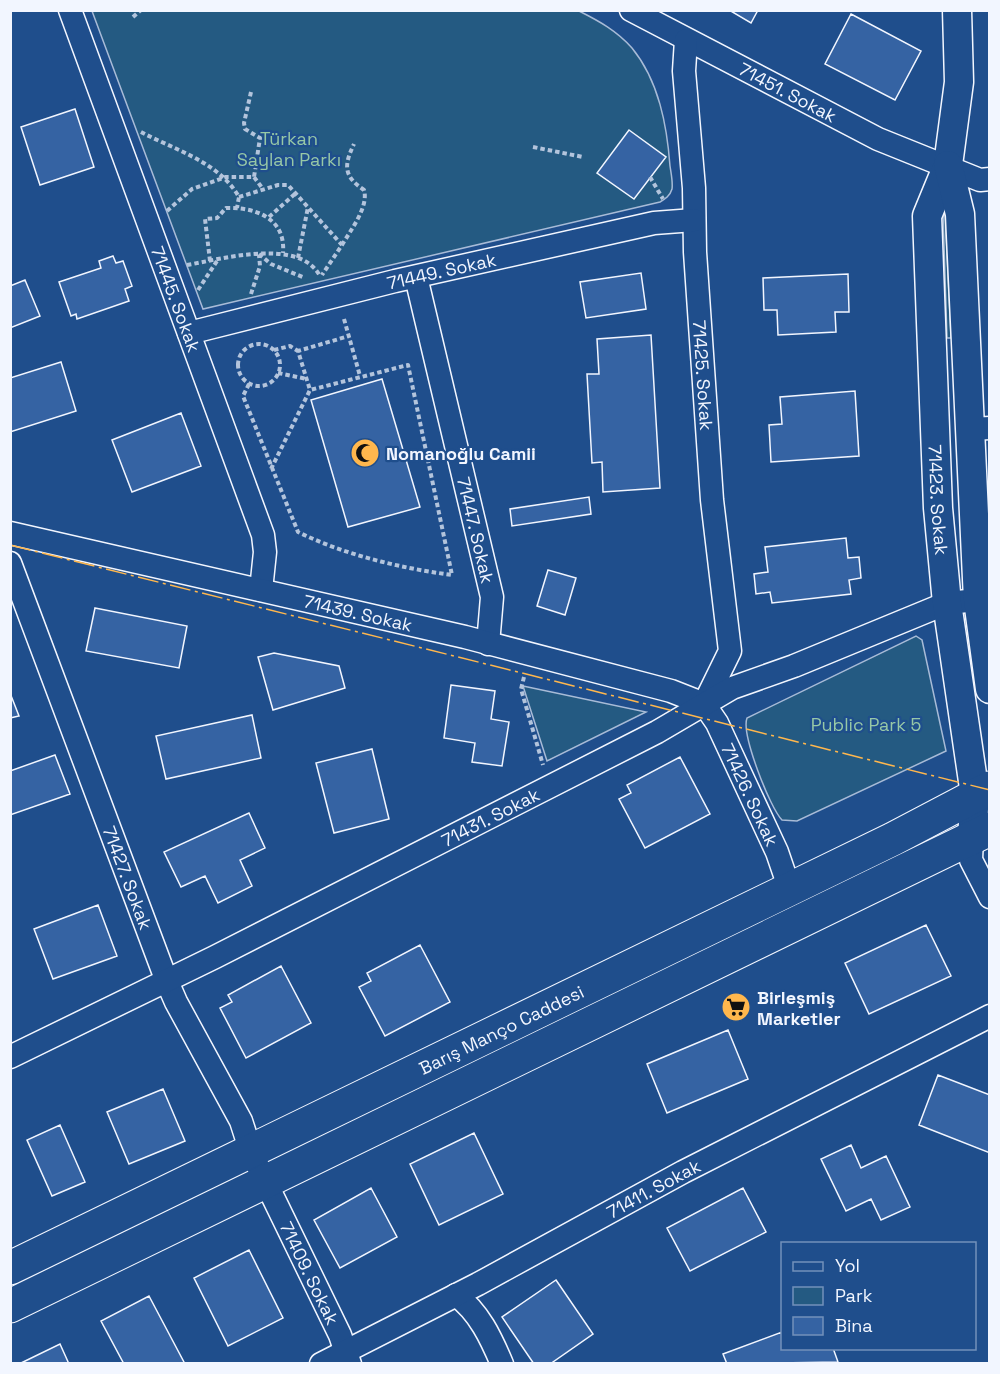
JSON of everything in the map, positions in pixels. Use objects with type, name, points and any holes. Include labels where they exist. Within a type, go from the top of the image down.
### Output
[{"type":"main road","name":"Barış Manço Caddesi","points":[[10,1268],[790,890],[984,810]]},
{"type":"main road","name":"Barış Manço Caddesi","points":[[10,1306],[266,1183],[984,810]]},
{"type":"street","name":"71445. Sokak","points":[[70,10],[263,536],[265,552],[261,590]]},
{"type":"street","name":"71451. Sokak","points":[[631,10],[878,139],[948,165],[980,180],[990,179]]},
{"type":"street","name":"71423. Sokak","points":[[957,10],[959,82],[948,165],[927,216],[938,508],[947,603],[984,810]]},
{"type":"street","name":"71425. Sokak","points":[[686,40],[684,71],[712,500],[730,651],[704,704]]},
{"type":"street","name":"71423. Sokak","points":[[948,165],[960,214],[980,428],[978,600],[990,689]]},
{"type":"street","name":"71449. Sokak","points":[[189,333],[416,277],[654,223],[694,220]]},
{"type":"street","name":"71447. Sokak","points":[[416,277],[492,597],[488,644]]},
{"type":"street","name":"71439. Sokak","points":[[10,533],[488,644],[671,691],[704,704]]},
{"type":"street","name":"71427. Sokak","points":[[10,564],[166,979],[176,1002],[241,1121],[251,1152],[266,1183]]},
{"type":"street","name":"71431. Sokak","points":[[10,1057],[215,957],[636,742],[732,688],[794,666],[947,603],[978,600]]},
{"type":"street","name":"71426. Sokak","points":[[704,704],[717,723],[777,852],[790,890]]},
{"type":"street","points":[[984,810],[971,860],[990,897]]},
{"type":"street","name":"71411. Sokak","points":[[321,1364],[348,1357],[456,1295],[682,1172],[990,1016]]},
{"type":"street","name":"71409. Sokak","points":[[266,1183],[348,1357]]},
{"type":"street","points":[[456,1295],[468,1304],[491,1337],[502,1364]]},
{"type":"path","points":[[133,17],[141,10]]},
{"type":"path","points":[[251,92],[244,123],[245,129],[260,138],[254,177],[263,189]]},
{"type":"path","points":[[136,129],[226,177],[239,197],[237,207]]},
{"type":"path","points":[[259,254],[271,264],[308,280],[321,278],[342,245],[366,196],[364,190],[353,182],[347,170],[348,156],[354,144]]},
{"type":"path","points":[[533,147],[583,157]]},
{"type":"path","points":[[164,213],[192,189],[226,177],[254,177]]},
{"type":"path","points":[[650,177],[665,202]]},
{"type":"path","points":[[239,197],[283,184],[288,185],[342,245]]},
{"type":"path","points":[[270,217],[296,194]]},
{"type":"path","points":[[210,261],[205,219],[217,218],[226,208],[237,207],[270,217],[282,234],[283,253]]},
{"type":"path","points":[[298,258],[308,207]]},
{"type":"path","points":[[183,266],[259,254],[283,253],[315,267],[321,278]]},
{"type":"path","points":[[249,301],[260,266],[259,254]]},
{"type":"path","points":[[194,296],[217,261]]},
{"type":"path","points":[[341,308],[360,376]]},
{"type":"path","points":[[298,351],[349,336]]},
{"type":"path","points":[[253,345],[267,346],[274,350],[279,361],[278,373],[270,384],[263,386],[249,384],[239,374],[237,367],[241,353],[253,345]]},
{"type":"path","points":[[271,469],[310,390],[298,351],[290,346],[274,350]]},
{"type":"path","points":[[249,384],[243,396],[298,532],[323,544],[420,570],[452,575],[408,365],[310,390]]},
{"type":"path","points":[[278,373],[307,380]]},
{"type":"path","points":[[524,676],[521,689],[544,768]]},
{"type":"green space","name":"Türkan Saylan Parkı","points":[[92,11],[579,11],[620,36],[632,48],[649,75],[664,120],[672,189],[669,195],[660,202],[203,309]]},
{"type":"green space","points":[[943,213],[945,215],[951,338],[947,338]]},
{"type":"green space","name":"Public Park 5","points":[[916,636],[922,640],[946,751],[797,821],[782,820],[771,801],[752,754],[746,726],[747,718]]},
{"type":"green space","points":[[523,686],[646,712],[547,761]]},
{"type":"building","points":[[729,10],[758,10],[751,23]]},
{"type":"building","points":[[851,14],[921,51],[895,100],[825,64]]},
{"type":"building","points":[[75,109],[94,167],[40,185],[21,127]]},
{"type":"building","points":[[629,130],[666,157],[634,199],[597,173]]},
{"type":"building","points":[[113,256],[116,263],[123,261],[132,286],[125,289],[129,301],[77,319],[76,314],[71,316],[59,282],[101,268],[99,261]]},
{"type":"building","points":[[641,273],[646,309],[586,318],[580,282]]},
{"type":"building","points":[[848,274],[849,312],[835,312],[836,332],[778,335],[777,310],[764,310],[763,278]]},
{"type":"building","points":[[25,280],[40,316],[10,328],[10,286]]},
{"type":"building","points":[[651,335],[660,488],[603,492],[602,462],[592,463],[587,374],[599,374],[597,339]]},
{"type":"building","points":[[61,362],[76,411],[10,432],[10,378]]},
{"type":"building","name":"Nomanoğlu Camii","points":[[382,379],[420,507],[348,527],[311,400]]},
{"type":"building","points":[[855,391],[859,456],[771,462],[769,425],[782,424],[780,397]]},
{"type":"building","points":[[181,413],[201,466],[132,492],[112,440]]},
{"type":"building","points":[[589,497],[591,514],[512,526],[510,509]]},
{"type":"building","points":[[846,538],[848,558],[859,557],[861,578],[849,580],[851,594],[772,603],[770,592],[756,594],[754,574],[768,572],[765,547]]},
{"type":"building","points":[[548,570],[576,578],[565,615],[537,606]]},
{"type":"building","points":[[95,608],[187,626],[179,668],[86,651]]},
{"type":"building","points":[[274,653],[339,666],[345,688],[273,710],[258,657]]},
{"type":"building","points":[[451,685],[495,691],[491,719],[509,722],[502,766],[472,762],[475,743],[444,738]]},
{"type":"building","points":[[10,693],[19,716],[10,718]]},
{"type":"building","points":[[252,715],[261,758],[166,779],[156,736]]},
{"type":"building","points":[[372,749],[389,819],[334,833],[316,763]]},
{"type":"building","points":[[55,755],[70,794],[10,815],[10,771]]},
{"type":"building","points":[[680,757],[710,814],[645,848],[619,799],[631,793],[627,785]]},
{"type":"building","points":[[249,813],[265,848],[240,860],[252,886],[218,903],[205,876],[181,887],[164,852]]},
{"type":"building","points":[[98,905],[117,956],[53,979],[34,929]]},
{"type":"building","points":[[926,925],[951,976],[869,1014],[845,963]]},
{"type":"building","points":[[420,945],[450,1002],[385,1036],[359,987],[371,981],[367,973]]},
{"type":"building","points":[[281,966],[311,1023],[246,1058],[220,1008],[232,1002],[228,995]]},
{"type":"building","points":[[728,1030],[748,1079],[667,1113],[647,1064]]},
{"type":"building","points":[[938,1075],[990,1095],[990,1153],[919,1125]]},
{"type":"building","points":[[163,1089],[185,1141],[129,1164],[107,1112]]},
{"type":"building","points":[[60,1125],[85,1182],[52,1196],[27,1140]]},
{"type":"building","points":[[474,1133],[503,1194],[439,1225],[410,1164]]},
{"type":"building","points":[[851,1145],[861,1168],[886,1156],[910,1207],[881,1220],[871,1199],[846,1211],[821,1159]]},
{"type":"building","points":[[371,1188],[397,1237],[340,1268],[314,1220]]},
{"type":"building","points":[[743,1188],[766,1232],[690,1271],[667,1228]]},
{"type":"building","points":[[249,1250],[283,1318],[228,1346],[194,1278]]},
{"type":"building","points":[[556,1280],[593,1334],[550,1364],[534,1364],[502,1317]]},
{"type":"building","points":[[149,1296],[185,1364],[124,1364],[101,1321]]},
{"type":"building","points":[[781,1332],[781,1350],[834,1350],[838,1362],[727,1364],[723,1354]]},
{"type":"building","points":[[60,1344],[69,1364],[19,1364]]},
{"type":"power","points":[[10,545],[990,790]]},
{"type":"place","name":"Nomanoğlu Camii","points":[[365,453]]},
{"type":"place","name":"Birleşmiş Marketler","points":[[736,1007]]}]
